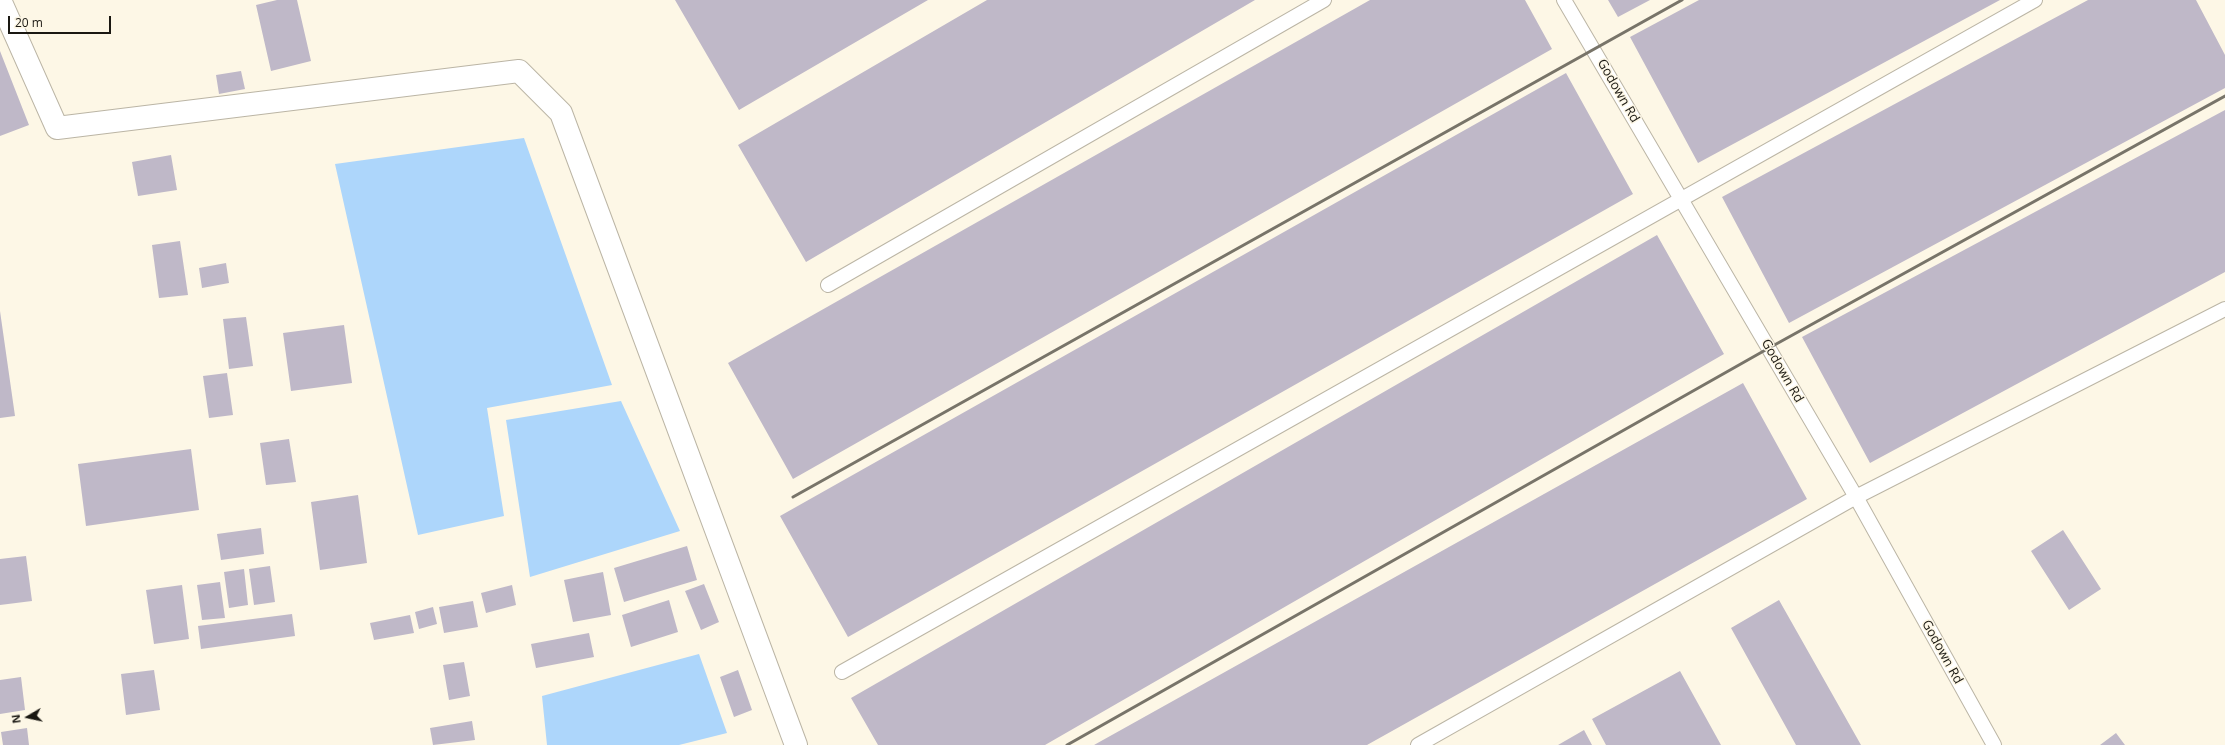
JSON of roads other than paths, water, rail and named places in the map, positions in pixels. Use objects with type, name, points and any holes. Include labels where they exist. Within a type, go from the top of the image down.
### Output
[{"type":"street","points":[[0,0],[57,128],[519,70],[561,113],[796,745]]},
{"type":"lane","points":[[828,286],[1324,0]]},
{"type":"lane","name":"Godown Rd","points":[[1564,0],[1856,497],[1994,745]]},
{"type":"lane","points":[[842,672],[2036,0]]},
{"type":"lane","points":[[1418,745],[1856,497],[2225,309]]},
{"type":"water","points":[[524,138],[612,385],[487,408],[504,516],[418,535],[335,164]]},
{"type":"water","points":[[621,401],[680,531],[530,577],[506,420]]},
{"type":"water","points":[[699,654],[727,733],[679,745],[547,745],[542,696]]},
{"type":"railway","points":[[793,497],[1682,0]]},
{"type":"railway","points":[[1067,745],[1769,348],[2225,96]]}]
